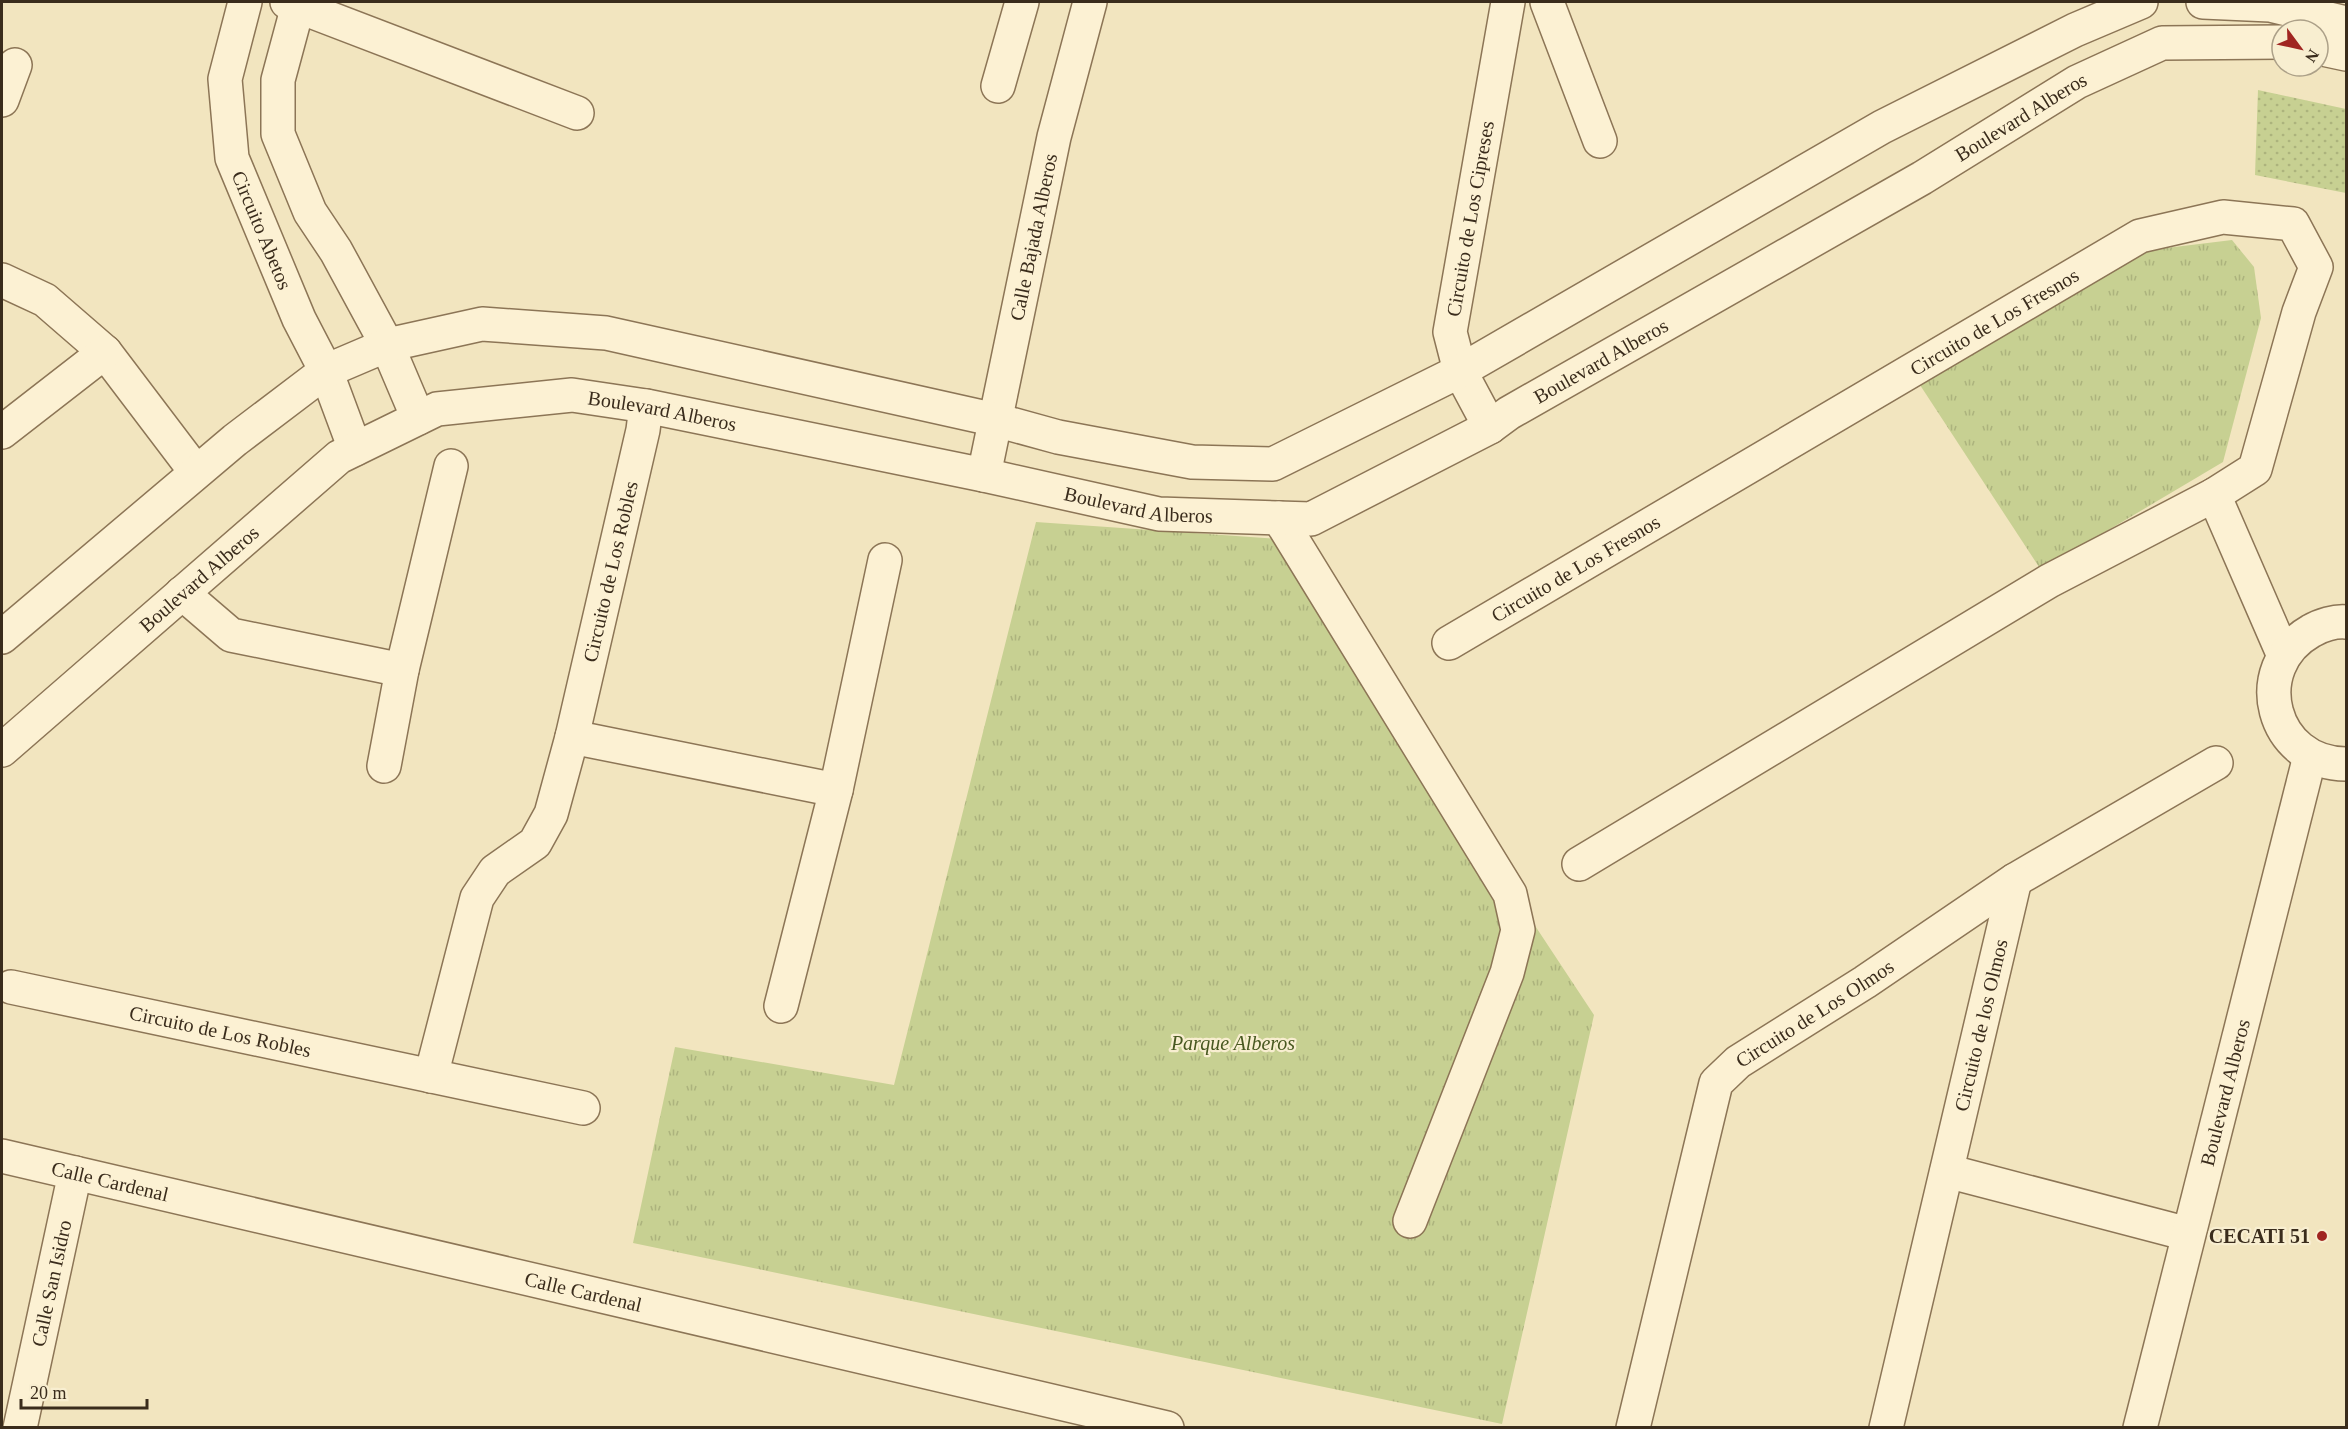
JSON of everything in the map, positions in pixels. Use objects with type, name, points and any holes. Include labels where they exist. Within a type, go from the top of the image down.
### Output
[{"type":"street","name":"Circuito Abetos","points":[[245,2],[225,80],[232,158],[299,319],[326,371],[355,449]]},
{"type":"street","points":[[998,86],[1022,2]]},
{"type":"street","name":"Calle Bajada Alberos","points":[[984,475],[1054,137],[1090,2]]},
{"type":"street","name":"Circuito de Los Cipreses","points":[[1490,426],[1460,371],[1450,332],[1508,2]]},
{"type":"street","points":[[1546,2],[1600,141]]},
{"type":"street","points":[[2,637],[235,440],[326,371],[387,345],[482,324],[606,333],[996,420],[1058,437],[1192,462],[1273,465],[1460,371],[1882,127],[2075,30],[2143,2],[2162,43]]},
{"type":"street","points":[[2203,2],[2270,5],[2346,23]]},
{"type":"street","points":[[418,418],[387,345],[336,251],[310,212],[278,134],[278,80],[294,3],[577,113]]},
{"type":"street","name":"Boulevard Alberos","points":[[2,750],[339,457],[437,409],[572,395],[646,406],[984,475],[1159,514],[1311,519],[1490,426],[1509,413],[1922,178],[2077,82],[2162,43],[2270,42]]},
{"type":"street","points":[[2330,51],[2346,54]]},
{"type":"street","points":[[2,100],[15,64]]},
{"type":"street","name":"Circuito de Los Fresnos","points":[[1449,643],[2140,236],[2223,217],[2293,224],[2316,267],[2299,312],[2255,469],[2214,495],[2049,581],[1580,864]]},
{"type":"street","points":[[2,279],[45,300],[105,352],[196,472]]},
{"type":"street","points":[[2,432],[105,352]]},
{"type":"street","name":"Circuito de Los Robles","points":[[431,1076],[477,898],[495,871],[535,843],[551,814],[572,737],[643,430],[646,406]]},
{"type":"street","points":[[384,766],[402,670],[450,466]]},
{"type":"street","points":[[2214,495],[2284,656]]},
{"type":"street","points":[[1279,518],[1510,894],[1518,930],[1507,973],[1410,1221]]},
{"type":"street","points":[[781,1006],[836,790],[885,560]]},
{"type":"street","points":[[182,593],[231,635],[402,670]]},
{"type":"street","points":[[2346,622],[2320,626],[2300,638],[2284,656],[2275,677],[2273,700],[2280,723],[2292,742],[2310,756],[2332,764],[2346,764]]},
{"type":"street","points":[[572,737],[836,790]]},
{"type":"street","name":"Boulevard Alberos","points":[[2140,1428],[2310,756]]},
{"type":"street","name":"Circuito de Los Olmos","points":[[1633,1428],[1716,1083],[1738,1062],[1865,982],[2015,880],[2216,763]]},
{"type":"street","name":"Circuito de los Olmos","points":[[1886,1428],[2015,880]]},
{"type":"street","name":"Circuito de Los Robles","points":[[11,987],[583,1108]]},
{"type":"street","name":"Calle Cardenal","points":[[2,1156],[1167,1428]]},
{"type":"street","points":[[1947,1171],[2188,1234]]},
{"type":"street","name":"Calle San Isidro","points":[[20,1428],[75,1173]]},
{"type":"green space","points":[[2258,90],[2346,109],[2346,193],[2255,175]]},
{"type":"green space","points":[[2232,240],[2254,267],[2261,318],[2223,462],[2041,570],[1920,385],[2150,250]]},
{"type":"green space","name":"Parque Alberos","points":[[1036,522],[1280,539],[1594,1015],[1502,1424],[633,1243],[675,1047],[894,1085]]},
{"type":"place","name":"CECATI 51","points":[[2322,1236]]}]
